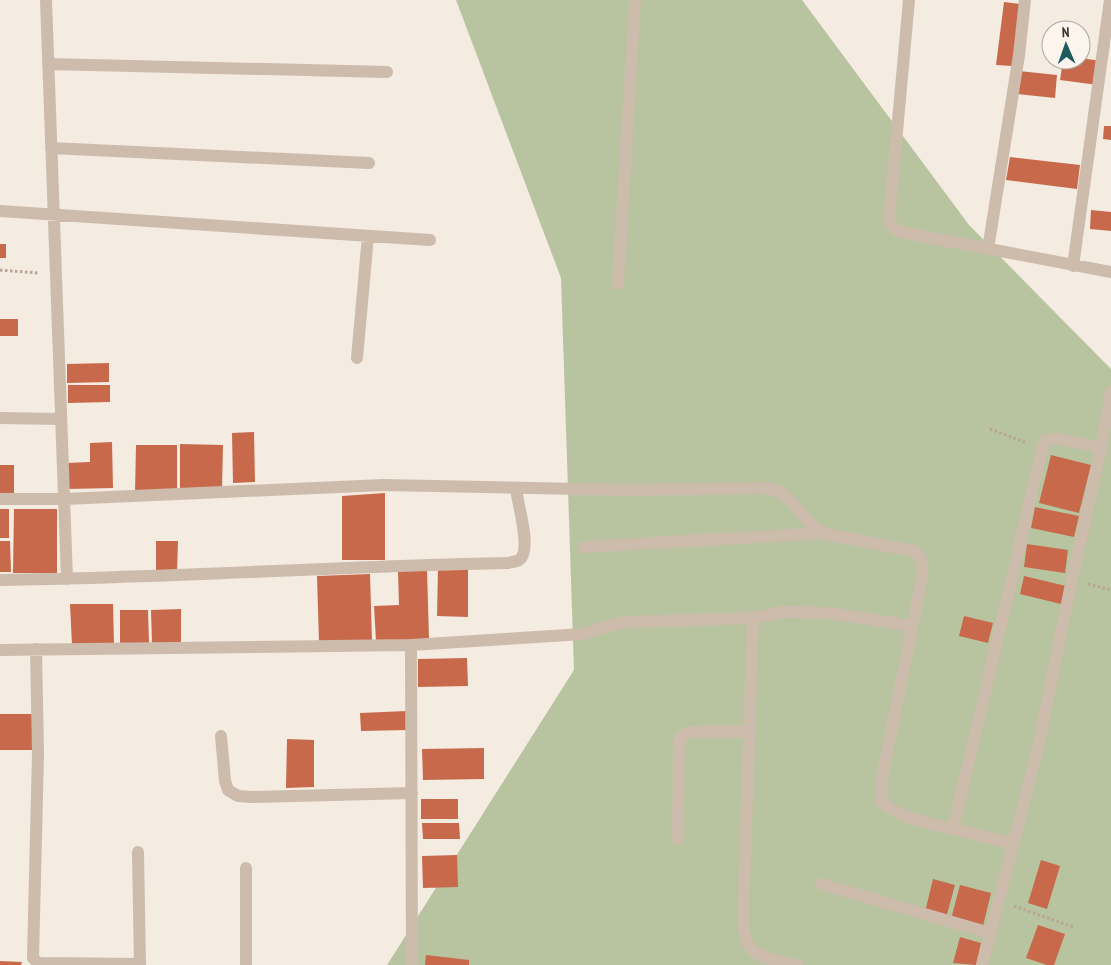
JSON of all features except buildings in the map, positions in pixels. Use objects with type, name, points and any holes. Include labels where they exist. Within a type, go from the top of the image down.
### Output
[{"type":"street","points":[[46,0],[67,579]]},
{"type":"street","points":[[618,284],[635,0]]},
{"type":"street","points":[[910,0],[889,219],[892,227],[897,231],[905,233],[1111,272]]},
{"type":"street","points":[[988,249],[1019,55],[1025,0]]},
{"type":"street","points":[[1073,266],[1110,0]]},
{"type":"street","points":[[48,64],[387,72]]},
{"type":"street","points":[[50,148],[369,163]]},
{"type":"street","points":[[0,211],[430,240]]},
{"type":"street","points":[[357,358],[368,236]]},
{"type":"street","points":[[982,965],[1038,748],[1111,392]]},
{"type":"street","points":[[0,418],[60,419]]},
{"type":"street","points":[[953,829],[1042,449],[1046,440],[1049,439],[1061,439],[1101,448]]},
{"type":"street","points":[[0,499],[65,499],[383,486],[626,490],[766,488],[782,492],[811,524],[825,533]]},
{"type":"street","points":[[0,580],[67,579],[398,565],[508,563],[519,561],[523,556],[526,545],[516,488]]},
{"type":"street","points":[[584,548],[825,533],[914,551],[919,555],[923,568],[881,783],[882,802],[890,809],[906,817],[1014,844]]},
{"type":"street","points":[[0,650],[411,645],[583,634],[628,622],[753,618],[784,612],[815,612],[912,626]]},
{"type":"street","points":[[753,618],[743,920],[745,938],[750,948],[762,956],[797,965]]},
{"type":"street","points":[[411,645],[412,965]]},
{"type":"street","points":[[36,650],[38,754],[33,958],[36,962],[140,964],[138,852]]},
{"type":"street","points":[[678,839],[680,737],[689,732],[749,731]]},
{"type":"street","points":[[222,736],[225,781],[228,790],[238,796],[412,793]]},
{"type":"street","points":[[246,868],[246,965]]},
{"type":"street","points":[[821,884],[990,933]]},
{"type":"path","points":[[0,270],[38,273]]},
{"type":"path","points":[[990,430],[1042,449]]},
{"type":"path","points":[[1072,579],[1111,590]]},
{"type":"path","points":[[999,901],[1073,927]]},
{"type":"green space","points":[[456,0],[802,0],[969,225],[1111,369],[1111,965],[387,965],[574,670],[561,278]]}]
